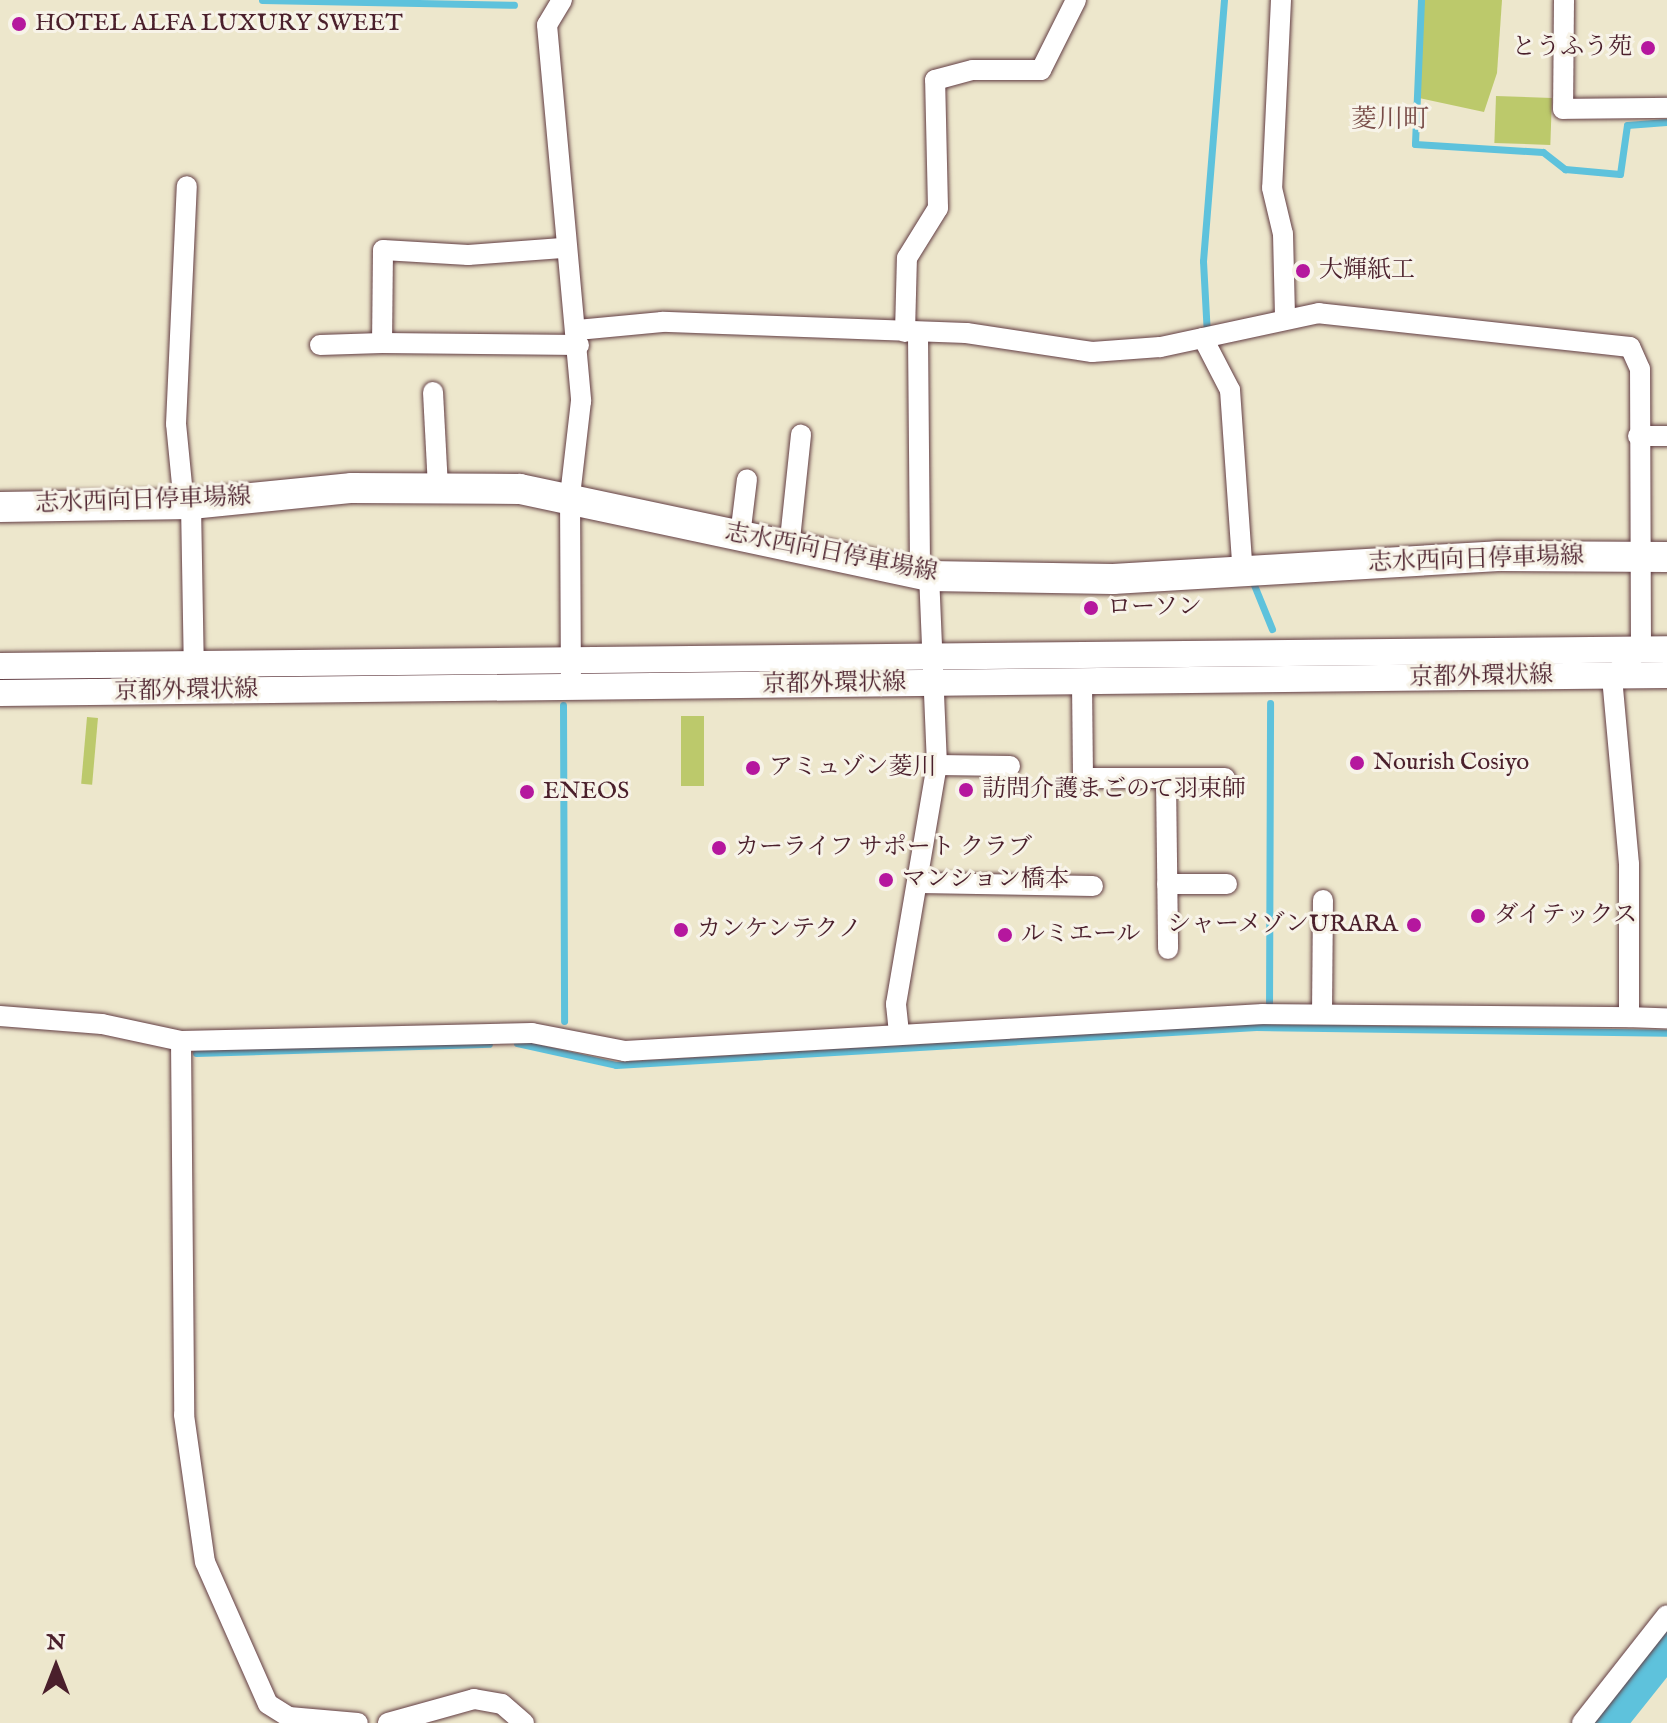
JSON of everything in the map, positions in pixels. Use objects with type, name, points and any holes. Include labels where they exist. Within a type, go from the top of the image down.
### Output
[{"type":"main road","name":"志水西向日停車場線","points":[[0,507],[188,505],[438,486],[570,496],[789,549],[929,576],[1247,574],[1498,556],[1652,557]]},
{"type":"street","points":[[562,0],[547,25],[562,248],[578,337],[570,496],[573,661],[562,687]]},
{"type":"street","points":[[899,1033],[896,1004],[920,883],[937,765],[929,576],[920,564],[907,258],[938,208],[935,80],[973,70],[1041,70],[1076,0]]},
{"type":"street","points":[[1281,0],[1272,188],[1283,234],[1285,315]]},
{"type":"street","points":[[1564,0],[1563,109],[1667,108]]},
{"type":"street","points":[[187,186],[176,424],[188,505],[194,677]]},
{"type":"street","points":[[382,343],[383,250],[468,255],[562,248]]},
{"type":"street","points":[[320,345],[578,337],[662,322],[1024,338],[1092,352],[1209,336],[1285,315],[1630,347],[1640,369],[1638,436],[1652,557],[1654,649],[1612,676],[1629,864],[1629,1017]]},
{"type":"street","points":[[1209,336],[1230,390],[1247,574]]},
{"type":"street","points":[[433,392],[438,486]]},
{"type":"street","points":[[789,549],[801,435]]},
{"type":"street","points":[[1638,436],[1667,436]]},
{"type":"street","points":[[740,536],[747,479]]},
{"type":"street","name":"京都外環状線","points":[[0,666],[194,677],[562,687],[935,670],[1654,649]]},
{"type":"street","name":"京都外環状線","points":[[0,693],[194,677],[573,661],[935,670],[1082,682],[1667,675]]},
{"type":"street","points":[[1082,682],[1083,778],[1225,778]]},
{"type":"street","points":[[937,765],[1010,766]]},
{"type":"street","points":[[1166,778],[1168,949]]},
{"type":"street","points":[[920,883],[1093,886]]},
{"type":"street","points":[[1167,884],[1227,884]]},
{"type":"street","points":[[1322,1014],[1323,900]]},
{"type":"street","points":[[0,1016],[102,1024],[181,1041],[532,1033],[625,1051],[1269,1014],[1667,1018]]},
{"type":"street","points":[[181,1041],[184,1415],[205,1562],[268,1704],[289,1717],[358,1723]]},
{"type":"street","points":[[1582,1723],[1667,1615]]},
{"type":"street","points":[[388,1723],[474,1699],[502,1704],[524,1723]]},
{"type":"green space","points":[[1423,0],[1502,0],[1497,73],[1484,112],[1419,98]]},
{"type":"green space","points":[[1496,96],[1552,98],[1550,145],[1494,143]]},
{"type":"green space","points":[[681,716],[704,716],[704,786],[681,786]]},
{"type":"green space","points":[[87,717],[98,718],[92,785],[81,784]]},
{"type":"waterway","points":[[262,0],[514,5]]},
{"type":"waterway","points":[[1207,335],[1203,261],[1224,0]]},
{"type":"waterway","points":[[1421,0],[1415,144],[1543,152],[1565,169],[1620,174],[1627,125],[1667,122]]},
{"type":"waterway","points":[[1252,580],[1272,629]]},
{"type":"waterway","points":[[1269,1013],[1270,703]]},
{"type":"waterway","points":[[563,705],[564,1021]]},
{"type":"waterway","points":[[517,1043],[616,1065],[1256,1027],[1667,1033]]},
{"type":"waterway","points":[[196,1053],[489,1044]]},
{"type":"waterway","points":[[1605,1723],[1667,1645]]},
{"type":"place","name":"HOTEL ALFA LUXURY SWEET","points":[[19,24]]},
{"type":"place","name":"とうふう苑","points":[[1648,48]]},
{"type":"place","name":"大輝紙工","points":[[1303,271]]},
{"type":"place","name":"ローソン","points":[[1091,608]]},
{"type":"place","name":"Nourish Cosiyo","points":[[1357,763]]},
{"type":"place","name":"アミュゾン菱川","points":[[753,768]]},
{"type":"place","name":"訪問介護まごのて羽束師","points":[[966,790]]},
{"type":"place","name":"ENEOS","points":[[527,792]]},
{"type":"place","name":"カーライフ サポート クラブ","points":[[719,848]]},
{"type":"place","name":"マンション橋本","points":[[886,880]]},
{"type":"place","name":"ダイテックス","points":[[1478,916]]},
{"type":"place","name":"シャーメゾンURARA","points":[[1414,925]]},
{"type":"place","name":"カンケンテクノ","points":[[681,930]]},
{"type":"place","name":"ルミエール","points":[[1005,935]]},
{"type":"district","name":"菱川町","points":[[1390,120]]}]
